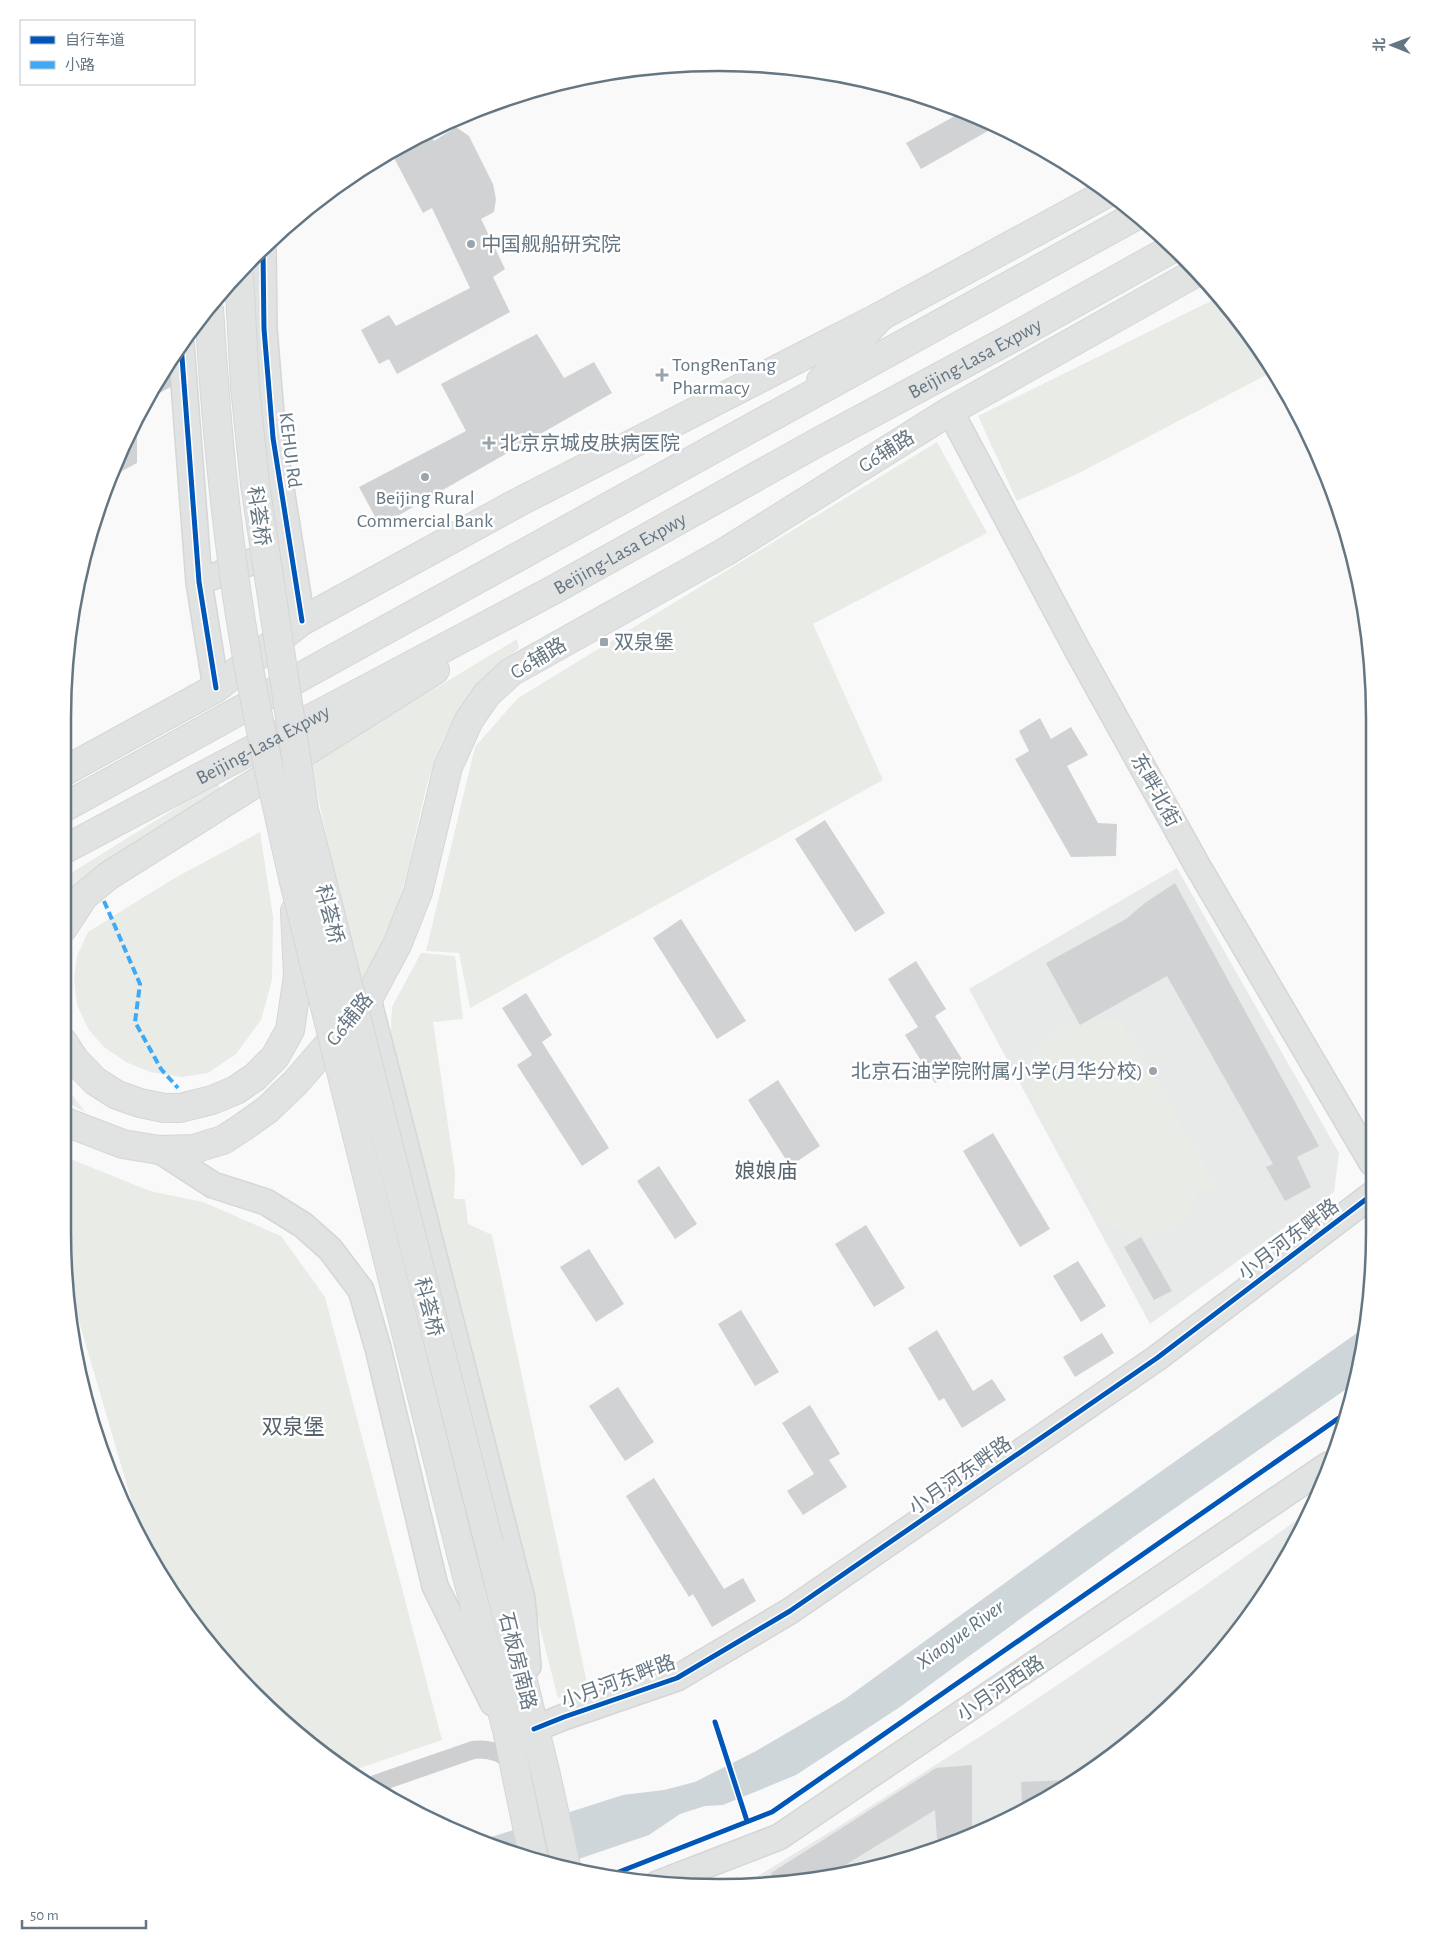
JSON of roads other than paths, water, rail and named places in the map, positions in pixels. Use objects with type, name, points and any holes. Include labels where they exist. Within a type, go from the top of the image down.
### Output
[{"type":"main road","points":[[71,767],[216,688],[302,621],[517,502],[881,316],[1102,197]]},
{"type":"main road","name":"Beijing-Lasa Expwy","points":[[71,803],[1130,219]]},
{"type":"main road","name":"Beijing-Lasa Expwy","points":[[71,845],[555,589],[1166,251]]},
{"type":"main road","name":"G6辅路","points":[[71,1124],[123,1144],[159,1150],[193,1149],[223,1140],[268,1109],[296,1082],[368,999],[397,945],[418,892],[448,766],[469,720],[488,694],[511,672],[725,552],[950,412],[1190,276]]},
{"type":"main road","name":"科荟桥","points":[[240,284],[245,387],[255,484],[304,810],[489,1543]]},
{"type":"main road","points":[[806,399],[881,316]]},
{"type":"main road","name":"科荟桥","points":[[210,318],[222,481],[240,616],[273,789],[294,882],[461,1553]]},
{"type":"main road","points":[[71,915],[84,896],[108,876],[400,693],[555,589]]},
{"type":"main road","points":[[71,1055],[95,1081],[117,1095],[140,1103],[164,1108],[180,1108],[204,1102],[236,1090],[255,1077],[275,1057],[290,1030],[298,976],[294,882]]},
{"type":"main road","name":"石板房南路","points":[[489,1543],[565,1860]]},
{"type":"main road","name":"石板房南路","points":[[461,1553],[507,1730],[531,1851]]},
{"type":"street","name":"KEHUI Rd","points":[[263,259],[264,329],[273,438],[302,621]]},
{"type":"street","points":[[182,356],[199,582],[216,688]]},
{"type":"street","points":[[169,378],[183,370]]},
{"type":"street","name":"东畔北街","points":[[950,412],[1084,661],[1197,865],[1366,1153]]},
{"type":"street","points":[[199,582],[290,548]]},
{"type":"street","points":[[368,999],[522,1599],[534,1726]]},
{"type":"street","points":[[159,1150],[213,1185],[266,1202],[303,1224],[330,1248],[361,1290],[378,1348],[435,1586],[507,1730]]},
{"type":"street","name":"小月河东畔路","points":[[534,1726],[677,1678],[790,1611],[1158,1358],[1366,1199]]},
{"type":"street","name":"小月河西路","points":[[675,1877],[779,1837],[1319,1471]]},
{"type":"street","points":[[379,1782],[473,1750],[484,1748],[504,1754],[513,1762]]},
{"type":"water","name":"Xiaoyue River","points":[[1357,1333],[1346,1389],[1132,1538],[900,1707],[796,1775],[723,1805],[705,1806],[680,1814],[649,1835],[571,1861],[551,1857],[492,1837],[623,1795],[664,1790],[695,1782],[756,1751],[845,1699],[1078,1530]]},
{"type":"place","name":"中国舰船研究院","points":[[471,244]]},
{"type":"place","name":"TongRenTang Pharmacy","points":[[662,375]]},
{"type":"place","name":"北京京城皮肤病医院","points":[[489,443]]},
{"type":"place","name":"Beijing Rural Commercial Bank","points":[[425,477]]},
{"type":"place","name":"双泉堡","points":[[604,642]]},
{"type":"place","name":"北京石油学院附属小学(月华分校)","points":[[1153,1071]]},
{"type":"district","name":"娘娘庙","points":[[766,1171]]},
{"type":"district","name":"双泉堡","points":[[293,1427]]}]
